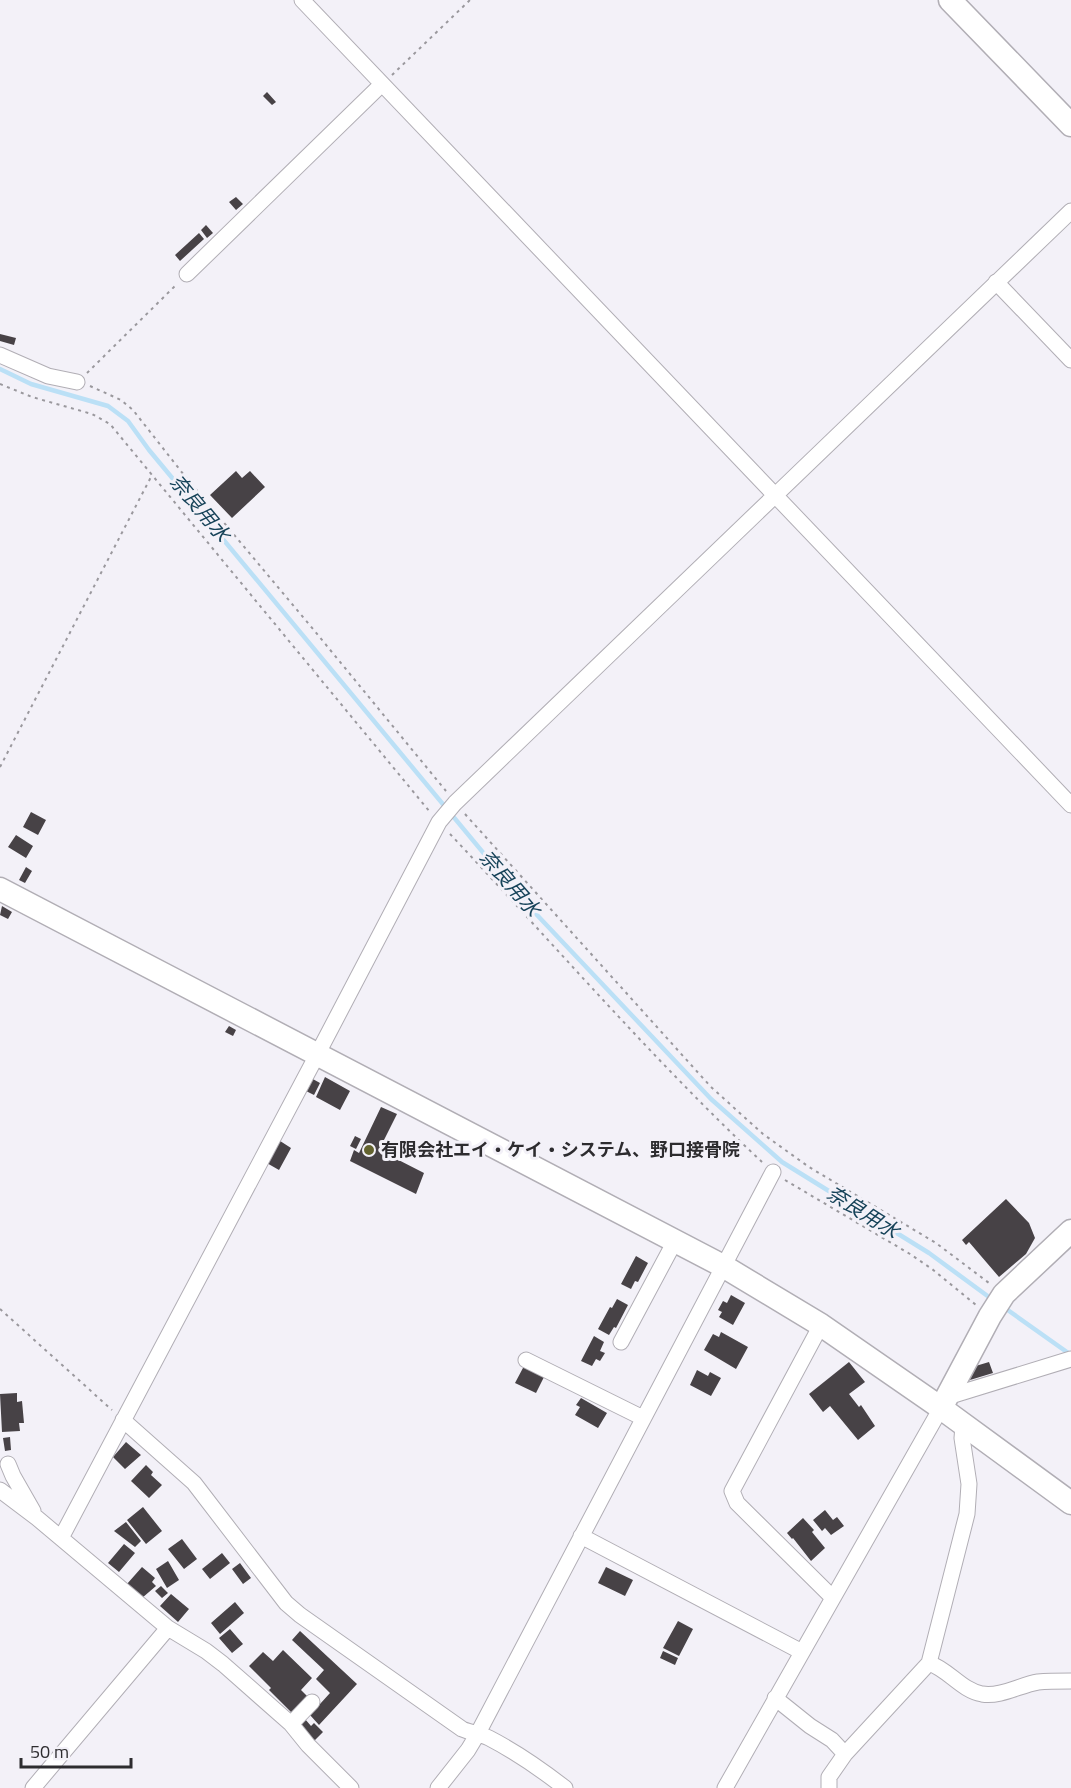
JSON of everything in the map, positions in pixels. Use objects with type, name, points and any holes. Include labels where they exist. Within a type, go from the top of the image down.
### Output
[{"type":"street","points":[[302,0],[1071,805]]},
{"type":"street","points":[[951,0],[1071,125]]},
{"type":"street","points":[[187,274],[382,84]]},
{"type":"street","points":[[61,1538],[439,822],[455,803],[1071,211]]},
{"type":"street","points":[[996,282],[1071,360]]},
{"type":"street","points":[[0,355],[48,376],[77,382]]},
{"type":"street","points":[[0,889],[723,1266],[944,1402],[963,1426],[1071,1503]]},
{"type":"street","points":[[438,1788],[477,1735],[773,1172]]},
{"type":"street","points":[[725,1788],[998,1304],[1071,1231]]},
{"type":"street","points":[[621,1342],[675,1241]]},
{"type":"street","points":[[821,1325],[732,1491],[737,1503],[832,1596]]},
{"type":"street","points":[[944,1402],[1071,1359]]},
{"type":"street","points":[[526,1360],[643,1418]]},
{"type":"street","points":[[123,1420],[194,1483],[286,1603],[462,1729],[486,1737],[566,1788]]},
{"type":"street","points":[[829,1788],[829,1777],[845,1754],[929,1663],[967,1514],[969,1484],[962,1438],[963,1426]]},
{"type":"street","points":[[9,1464],[13,1476],[37,1518]]},
{"type":"street","points":[[0,1490],[37,1518],[168,1628],[215,1657],[291,1724],[335,1782],[351,1788]]},
{"type":"street","points":[[581,1536],[802,1652]]},
{"type":"street","points":[[33,1788],[168,1628]]},
{"type":"street","points":[[929,1663],[937,1665],[966,1688],[982,1694],[999,1693],[1037,1682],[1071,1681]]},
{"type":"street","points":[[775,1698],[832,1740],[845,1754]]},
{"type":"street","points":[[291,1724],[312,1702]]},
{"type":"path","points":[[382,84],[470,0]]},
{"type":"path","points":[[187,274],[77,382],[105,392],[121,400],[133,410],[184,476],[455,803],[711,1087],[763,1134],[809,1167],[936,1243],[998,1304]]},
{"type":"path","points":[[0,384],[32,397],[92,414],[110,424],[439,822],[593,989],[733,1135],[773,1172],[925,1264],[998,1304]]},
{"type":"path","points":[[0,767],[152,475]]},
{"type":"path","points":[[0,1309],[123,1420]]},
{"type":"building","points":[[267,92],[276,102],[272,105],[263,96]]},
{"type":"building","points":[[236,197],[243,204],[236,210],[229,202]]},
{"type":"building","points":[[206,225],[213,233],[207,238],[201,230]]},
{"type":"building","points":[[199,233],[204,239],[180,261],[175,255]]},
{"type":"building","points":[[0,334],[16,338],[14,345],[0,341]]},
{"type":"building","points":[[236,471],[242,478],[250,471],[265,487],[232,518],[210,495]]},
{"type":"building","points":[[31,812],[46,820],[38,835],[23,827]]},
{"type":"building","points":[[16,835],[33,846],[26,858],[8,847]]},
{"type":"building","points":[[26,867],[32,871],[25,883],[19,880]]},
{"type":"building","points":[[2,906],[12,912],[8,919],[0,915]]},
{"type":"building","points":[[229,1026],[236,1030],[233,1036],[225,1032]]},
{"type":"building","points":[[325,1077],[350,1091],[340,1110],[316,1097]]},
{"type":"building","points":[[311,1078],[320,1083],[314,1095],[304,1090]]},
{"type":"building","name":"有限会社エイ・ケイ・システム、野口接骨院","points":[[381,1107],[397,1114],[379,1150],[424,1173],[416,1194],[350,1161],[354,1150],[359,1153]]},
{"type":"building","points":[[355,1136],[361,1139],[356,1149],[350,1146]]},
{"type":"building","points":[[277,1139],[291,1148],[279,1170],[265,1162]]},
{"type":"building","points":[[1006,1199],[1029,1223],[1035,1238],[1026,1254],[999,1277],[969,1242],[966,1245],[962,1240]]},
{"type":"building","points":[[636,1256],[648,1263],[638,1282],[635,1281],[631,1289],[621,1284]]},
{"type":"building","points":[[731,1295],[745,1303],[733,1325],[719,1317],[722,1312],[718,1310],[723,1301],[727,1303]]},
{"type":"building","points":[[617,1299],[628,1305],[616,1328],[614,1327],[609,1335],[598,1329]]},
{"type":"building","points":[[721,1332],[748,1347],[736,1369],[704,1350],[713,1334],[719,1337]]},
{"type":"building","points":[[594,1336],[604,1342],[600,1351],[605,1353],[600,1361],[596,1359],[592,1366],[581,1361]]},
{"type":"building","points":[[849,1362],[865,1382],[849,1394],[859,1407],[861,1405],[875,1426],[858,1440],[830,1406],[823,1412],[809,1394]]},
{"type":"building","points":[[989,1362],[993,1373],[970,1380],[969,1368]]},
{"type":"building","points":[[524,1366],[544,1377],[536,1393],[515,1383]]},
{"type":"building","points":[[697,1370],[708,1376],[710,1372],[721,1378],[711,1396],[690,1385]]},
{"type":"building","points":[[17,1393],[17,1402],[22,1401],[24,1423],[19,1423],[20,1431],[2,1432],[0,1394]]},
{"type":"building","points":[[581,1398],[607,1413],[598,1428],[575,1415],[580,1407],[576,1405]]},
{"type":"building","points":[[10,1437],[11,1450],[5,1451],[3,1438]]},
{"type":"building","points":[[126,1442],[141,1455],[125,1469],[113,1457]]},
{"type":"building","points":[[146,1465],[153,1472],[151,1475],[162,1485],[149,1498],[131,1481]]},
{"type":"building","points":[[143,1507],[162,1531],[146,1544],[127,1520]]},
{"type":"building","points":[[825,1510],[833,1520],[837,1517],[844,1526],[831,1535],[825,1528],[822,1531],[813,1520]]},
{"type":"building","points":[[803,1518],[825,1548],[811,1561],[787,1533]]},
{"type":"building","points":[[126,1522],[141,1541],[135,1547],[114,1531]]},
{"type":"building","points":[[182,1539],[197,1559],[184,1569],[168,1549]]},
{"type":"building","points":[[124,1544],[135,1553],[119,1572],[108,1563]]},
{"type":"building","points":[[222,1553],[230,1563],[210,1579],[202,1569]]},
{"type":"building","points":[[168,1561],[179,1580],[167,1588],[156,1569]]},
{"type":"building","points":[[240,1563],[251,1578],[243,1584],[232,1569]]},
{"type":"building","points":[[142,1567],[155,1578],[152,1582],[156,1586],[142,1598],[127,1584]]},
{"type":"building","points":[[606,1567],[633,1580],[625,1596],[598,1583]]},
{"type":"building","points":[[161,1586],[168,1593],[162,1598],[155,1591]]},
{"type":"building","points":[[171,1594],[189,1609],[178,1622],[160,1606]]},
{"type":"building","points":[[235,1602],[244,1613],[220,1634],[211,1623]]},
{"type":"building","points":[[678,1621],[693,1629],[679,1656],[663,1648]]},
{"type":"building","points":[[230,1629],[243,1644],[232,1653],[219,1638]]},
{"type":"building","points":[[300,1631],[357,1684],[319,1725],[310,1715],[330,1693],[316,1679],[324,1670],[292,1640]]},
{"type":"building","points":[[283,1650],[312,1678],[301,1690],[309,1698],[293,1714],[249,1666],[263,1652],[273,1661]]},
{"type":"building","points":[[663,1651],[678,1658],[675,1665],[660,1658]]},
{"type":"building","points":[[305,1719],[311,1726],[314,1723],[323,1732],[314,1741],[299,1725]]},
{"type":"waterway","name":"奈良用水","points":[[0,369],[31,384],[108,406],[128,421],[149,450],[520,897],[711,1099],[782,1162],[929,1253],[993,1300]]},
{"type":"waterway","name":"奈良用水","points":[[1002,1306],[1071,1355]]},
{"type":"place","name":"有限会社エイ・ケイ・システム、野口接骨院","points":[[369,1150]]}]
